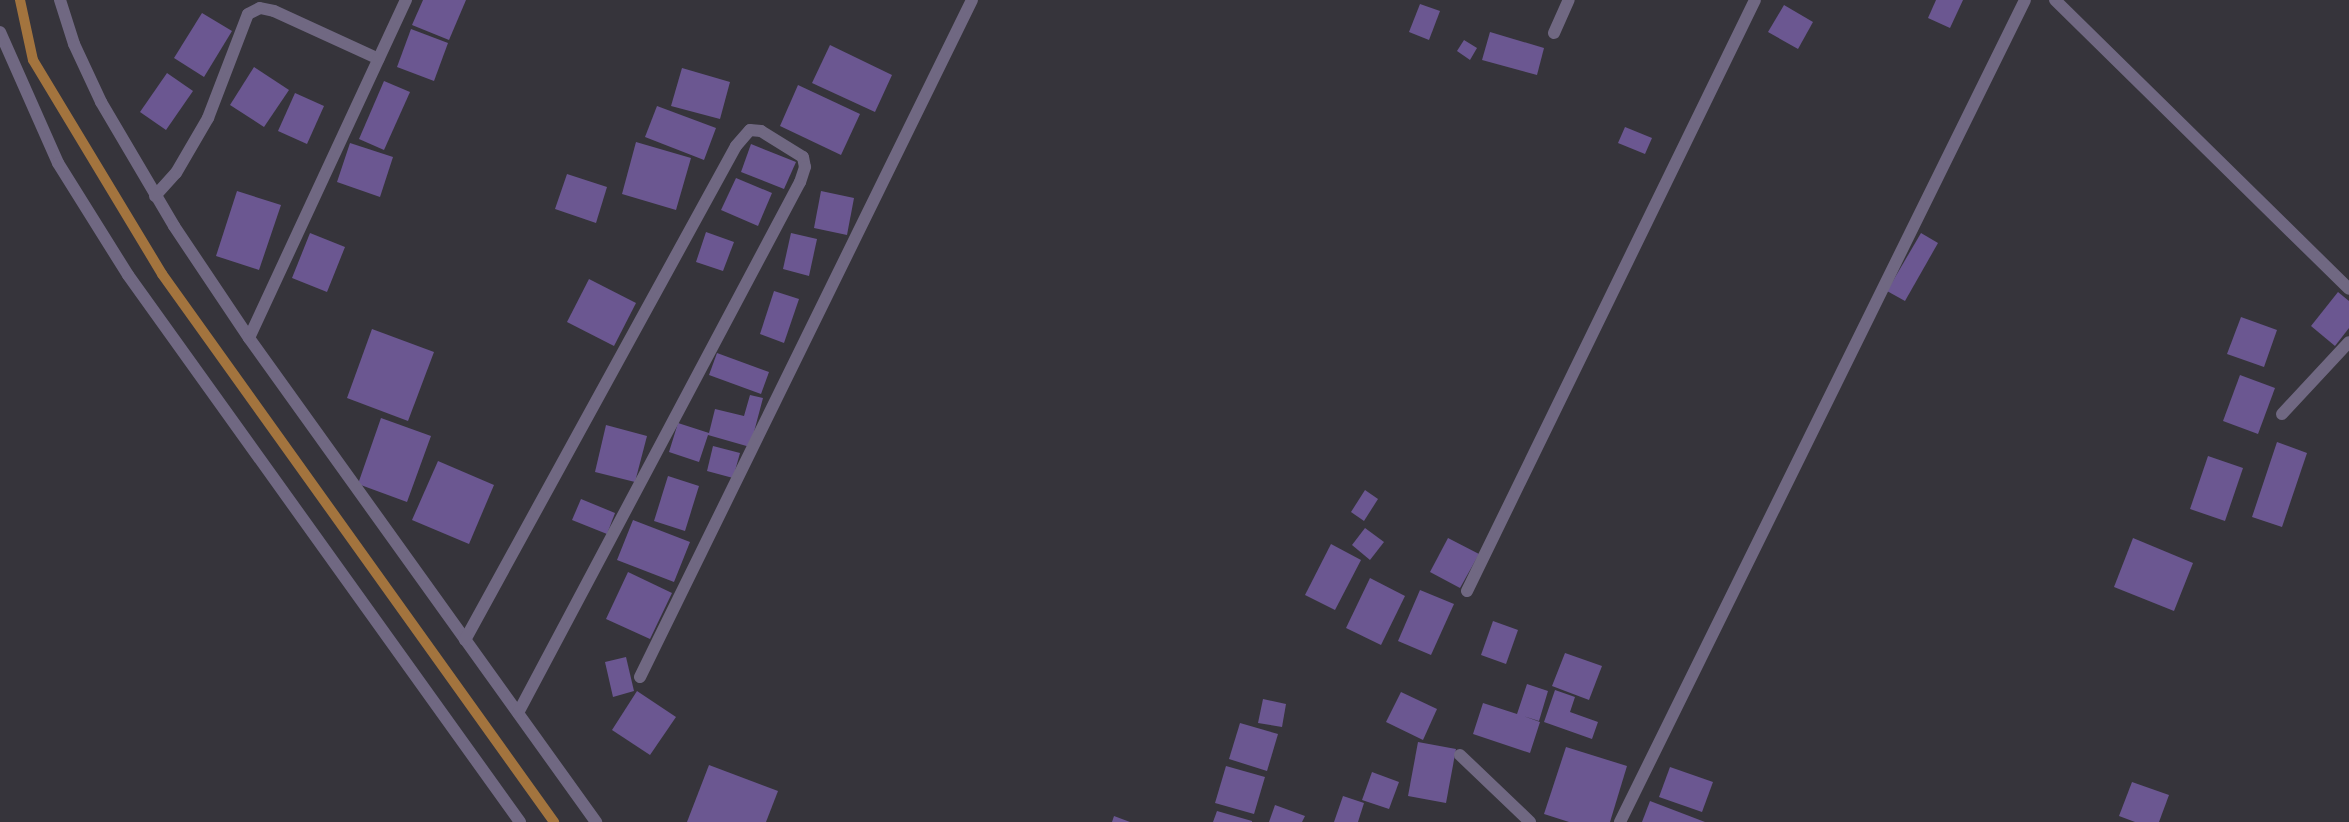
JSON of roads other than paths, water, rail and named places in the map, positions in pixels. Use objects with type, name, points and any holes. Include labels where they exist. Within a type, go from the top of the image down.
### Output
[{"type":"street","points":[[60,0],[74,44],[101,102],[155,196],[249,338],[596,822]]},
{"type":"street","points":[[249,338],[406,0]]},
{"type":"street","points":[[640,678],[972,0]]},
{"type":"street","points":[[1554,33],[1569,0]]},
{"type":"street","points":[[1467,591],[1755,0]]},
{"type":"street","points":[[1620,822],[2025,0]]},
{"type":"street","points":[[2055,0],[2349,289]]},
{"type":"street","points":[[155,196],[176,173],[208,118],[248,14],[260,8],[274,11],[379,59]]},
{"type":"street","points":[[0,32],[58,163],[128,275],[520,822]]},
{"type":"street","points":[[465,640],[736,146],[750,130],[761,131],[803,157],[805,167],[800,182],[518,713]]},
{"type":"street","points":[[2282,414],[2349,342]]},
{"type":"street","points":[[1460,755],[1530,822]]},
{"type":"waterway","points":[[20,0],[33,60],[162,274],[554,822]]}]
